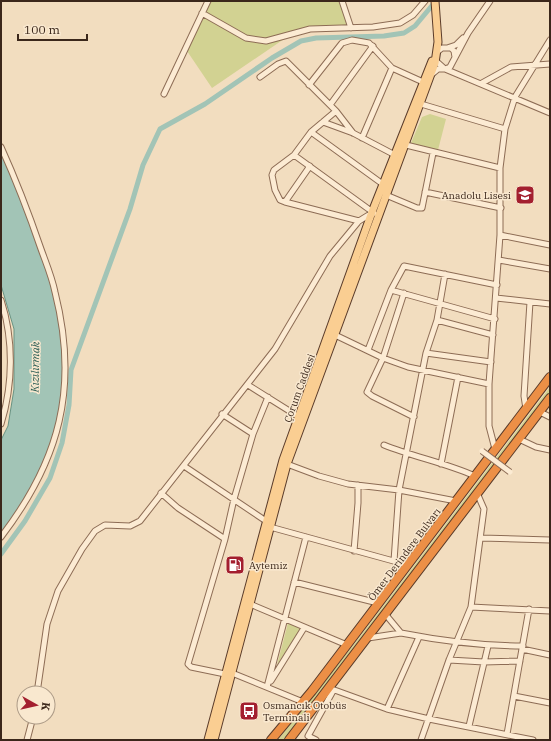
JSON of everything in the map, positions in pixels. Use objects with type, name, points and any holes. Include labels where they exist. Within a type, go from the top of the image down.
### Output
[{"type":"highway","name":"Ömer Derindere Bulvarı","points":[[271,740],[303,702],[347,645],[550,377]]},
{"type":"highway","points":[[289,740],[331,690],[368,638],[477,493],[550,399]]},
{"type":"main road","name":"Çorum Caddesi","points":[[375,214],[386,195],[406,145],[436,61],[438,42],[435,1]]},
{"type":"main road","name":"Çorum Caddesi","points":[[214,740],[228,674],[268,524],[287,464],[384,185],[423,82],[437,52]]},
{"type":"main road","name":"Çorum Caddesi","points":[[208,740],[250,604],[283,460],[333,334]]},
{"type":"street","points":[[164,94],[208,1]]},
{"type":"street","points":[[342,1],[351,28]]},
{"type":"street","points":[[202,13],[246,38],[260,41],[274,40],[310,29],[383,26],[400,22],[416,13],[425,1]]},
{"type":"street","points":[[448,68],[490,1]]},
{"type":"street","points":[[437,52],[457,44],[468,34]]},
{"type":"street","points":[[495,449],[489,426],[489,384],[499,260],[501,208],[500,168],[505,129],[515,97],[550,40]]},
{"type":"street","points":[[310,85],[345,42],[364,41],[373,46],[392,68],[423,82]]},
{"type":"street","points":[[438,42],[446,48],[453,50],[455,57]]},
{"type":"street","points":[[330,105],[373,46]]},
{"type":"street","points":[[260,77],[278,64],[286,61],[336,111],[353,134]]},
{"type":"street","points":[[436,61],[448,68],[452,73],[482,83],[550,113]]},
{"type":"street","points":[[482,83],[511,67],[550,64]]},
{"type":"street","points":[[362,138],[392,68]]},
{"type":"street","points":[[432,74],[438,69],[448,68]]},
{"type":"street","points":[[421,104],[505,129]]},
{"type":"street","points":[[336,111],[311,132],[294,155],[277,166],[272,175],[275,190],[280,200],[285,202],[359,221]]},
{"type":"street","points":[[323,122],[362,138],[395,155]]},
{"type":"street","points":[[311,132],[384,185]]},
{"type":"street","points":[[406,145],[433,153],[500,168]]},
{"type":"street","points":[[1,147],[22,194],[55,290],[63,334],[66,369],[61,414],[46,464],[25,505],[1,537]]},
{"type":"street","points":[[386,195],[420,209],[423,206],[433,153]]},
{"type":"street","points":[[38,685],[47,624],[58,591],[82,549],[95,531],[105,525],[130,526],[140,520],[184,466],[222,414],[248,385],[275,349],[330,256],[359,221],[375,214],[294,155]]},
{"type":"street","points":[[285,202],[310,166]]},
{"type":"street","points":[[426,192],[501,208]]},
{"type":"street","points":[[500,235],[550,245]]},
{"type":"street","points":[[499,260],[550,269]]},
{"type":"street","points":[[368,350],[391,290],[404,266],[497,285]]},
{"type":"street","points":[[394,561],[399,490],[426,353],[437,320],[445,274]]},
{"type":"street","points":[[391,290],[495,319]]},
{"type":"street","points":[[404,293],[383,358],[367,392],[414,417]]},
{"type":"street","points":[[496,298],[550,304]]},
{"type":"street","points":[[1,300],[7,323],[10,352],[9,386],[1,423]]},
{"type":"street","points":[[526,409],[524,396],[530,302]]},
{"type":"street","points":[[437,320],[493,335]]},
{"type":"street","points":[[333,334],[383,358],[423,370],[489,384]]},
{"type":"street","points":[[426,353],[491,362]]},
{"type":"street","points":[[441,464],[458,378]]},
{"type":"street","points":[[248,385],[299,417]]},
{"type":"street","points":[[268,397],[253,434],[234,499],[225,539],[188,664],[191,667],[228,674],[267,687],[303,702]]},
{"type":"street","points":[[540,412],[550,417]]},
{"type":"street","points":[[222,414],[253,434]]},
{"type":"street","points":[[519,440],[536,447],[550,450]]},
{"type":"street","points":[[384,445],[406,454],[475,476]]},
{"type":"street","points":[[482,451],[510,472]]},
{"type":"street","points":[[287,464],[319,476],[358,485],[399,490],[456,501]]},
{"type":"street","points":[[184,466],[234,499],[268,524],[306,537],[408,565]]},
{"type":"street","points":[[354,551],[358,485]]},
{"type":"street","points":[[162,493],[178,508],[225,539]]},
{"type":"street","points":[[420,740],[448,660],[471,607],[484,509],[477,493]]},
{"type":"street","points":[[267,687],[286,620],[306,537]]},
{"type":"street","points":[[481,538],[550,540]]},
{"type":"street","points":[[294,582],[378,603]]},
{"type":"street","points":[[250,604],[347,645]]},
{"type":"street","points":[[471,607],[550,611]]},
{"type":"street","points":[[508,734],[529,609]]},
{"type":"street","points":[[386,615],[401,633]]},
{"type":"street","points":[[267,687],[304,628]]},
{"type":"street","points":[[368,638],[401,633],[455,643],[522,647],[550,655]]},
{"type":"street","points":[[387,709],[419,636]]},
{"type":"street","points":[[469,726],[488,646]]},
{"type":"street","points":[[448,660],[484,662],[520,661]]},
{"type":"street","points":[[316,740],[308,736],[331,690],[387,709],[428,719],[508,734],[514,738],[533,740]]},
{"type":"street","points":[[514,696],[550,703]]},
{"type":"street","points":[[27,740],[31,725]]},
{"type":"green space","points":[[211,1],[342,1],[351,28],[315,31],[287,37],[212,88],[187,51]]},
{"type":"green space","points":[[430,114],[446,119],[438,150],[411,143],[422,117]]},
{"type":"green space","points":[[550,387],[550,392],[285,740],[278,740],[356,642]]},
{"type":"green space","points":[[288,623],[301,629],[277,665]]},
{"type":"water","name":"Kızılırmak","points":[[1,147],[55,290],[63,334],[64,399],[41,476],[1,535],[1,440],[8,426],[14,389],[14,329],[1,285]]},
{"type":"waterway","points":[[1,554],[25,521],[50,478],[62,443],[69,405],[71,370],[130,209],[143,165],[160,129],[205,104],[272,58],[301,41],[316,38],[384,36],[404,33],[415,26],[435,2]]},
{"type":"place","name":"Anadolu Lisesi","points":[[525,195]]},
{"type":"place","name":"Aytemiz","points":[[235,565]]},
{"type":"place","name":"Osmancık Otobüs Terminali","points":[[249,711]]}]
